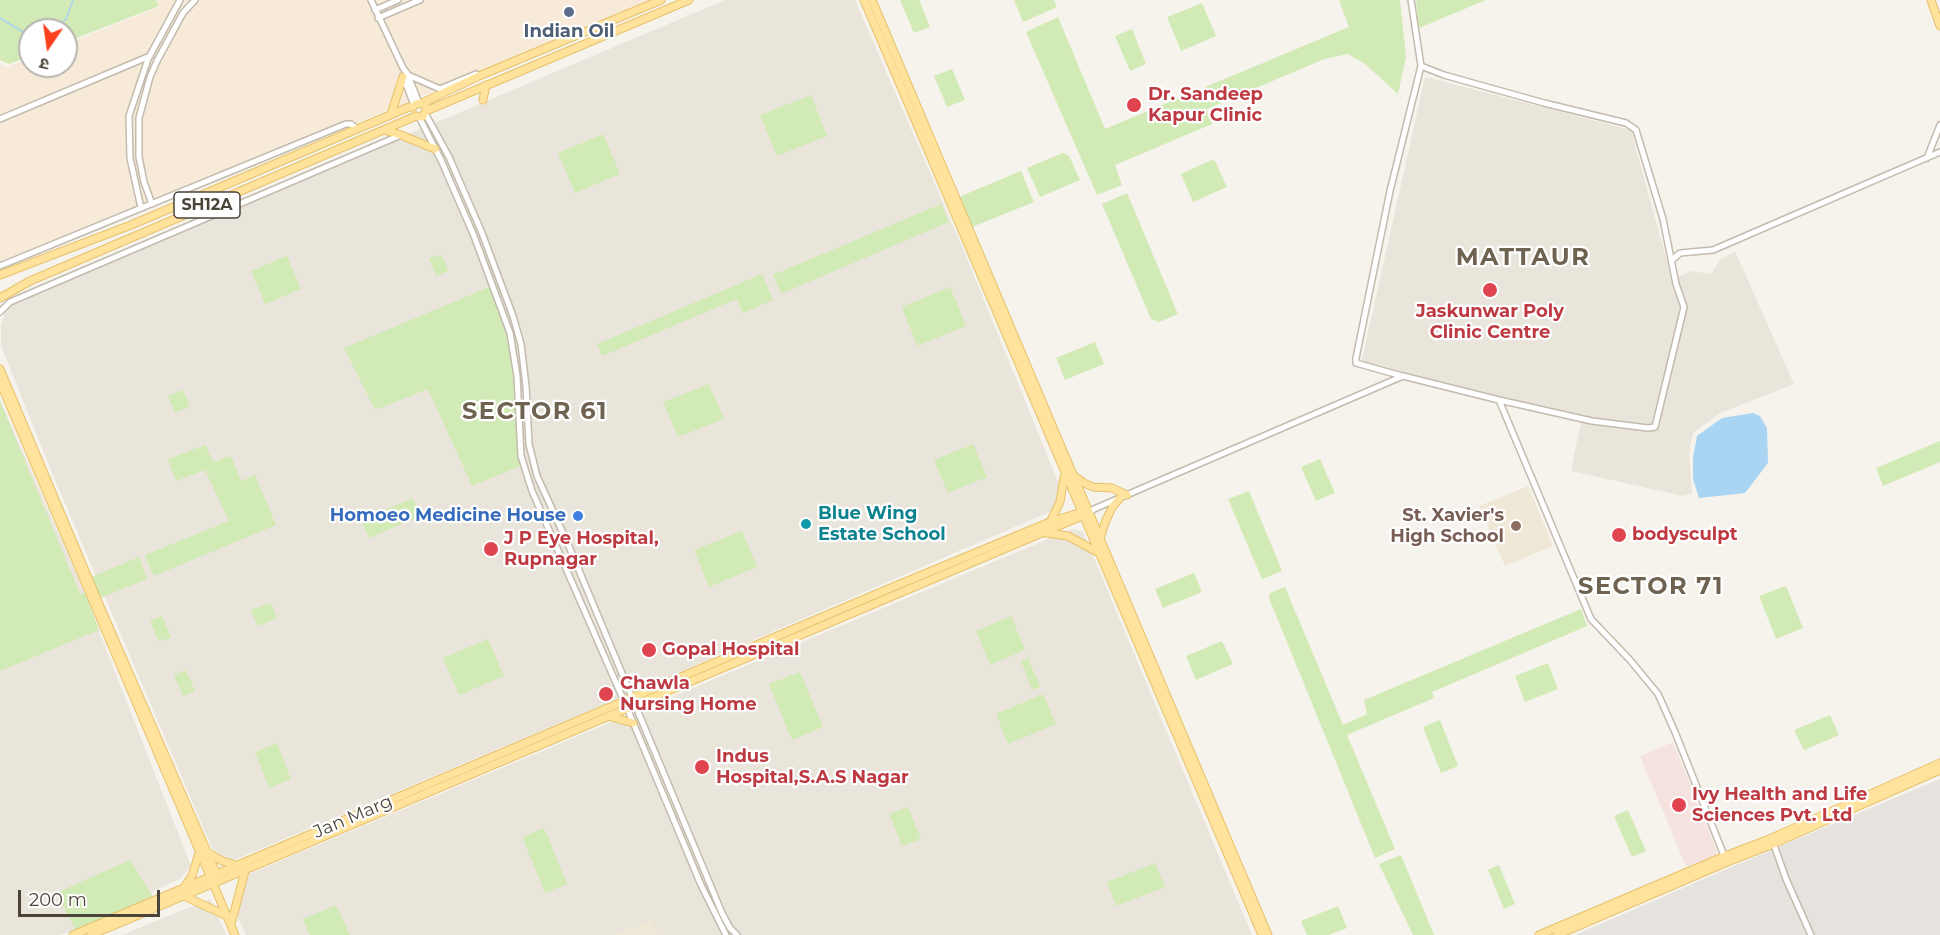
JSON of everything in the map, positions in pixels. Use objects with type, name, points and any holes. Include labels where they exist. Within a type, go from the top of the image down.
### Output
[{"type":"main road","name":"SH12A","points":[[0,275],[131,225],[417,105],[478,75],[661,0]]},
{"type":"main road","name":"SH12A","points":[[0,298],[30,281],[689,0]]},
{"type":"main road","points":[[864,0],[1068,473],[1100,539],[1268,935]]},
{"type":"main road","points":[[872,0],[1068,473],[1088,485],[1112,488],[1124,496],[1113,506],[1100,539]]},
{"type":"main road","points":[[1931,0],[1940,26]]},
{"type":"main road","points":[[391,114],[405,74]]},
{"type":"main road","points":[[483,100],[486,85]]},
{"type":"main road","points":[[417,105],[426,107],[422,114],[412,112],[417,105]]},
{"type":"main road","points":[[383,130],[435,149]]},
{"type":"main road","points":[[0,369],[203,851],[235,935]]},
{"type":"main road","points":[[0,382],[203,851],[242,868]]},
{"type":"main road","points":[[1050,522],[1060,502],[1068,473]]},
{"type":"main road","points":[[73,935],[215,880],[608,716],[626,705],[1050,522],[1087,512]]},
{"type":"main road","points":[[633,702],[1087,512]]},
{"type":"main road","points":[[1087,512],[1099,553],[1262,935]]},
{"type":"main road","points":[[1041,533],[1068,536],[1099,553]]},
{"type":"main road","name":"Jan Marg","points":[[242,868],[626,705]]},
{"type":"main road","points":[[608,716],[633,723]]},
{"type":"main road","points":[[1772,841],[1940,763]]},
{"type":"main road","points":[[1539,935],[1940,770]]},
{"type":"main road","points":[[91,935],[183,893],[203,851]]},
{"type":"main road","points":[[1557,935],[1726,859]]},
{"type":"main road","points":[[231,925],[242,868]]},
{"type":"main road","points":[[183,893],[227,916]]},
{"type":"street","points":[[141,208],[130,158],[129,116],[142,73],[180,0]]},
{"type":"street","points":[[152,204],[144,182],[139,157],[139,118],[150,77],[157,61],[183,13],[195,0]]},
{"type":"street","points":[[371,0],[417,105]]},
{"type":"street","points":[[375,10],[398,0]]},
{"type":"street","points":[[378,18],[420,0]]},
{"type":"street","points":[[405,74],[440,89],[653,0]]},
{"type":"street","points":[[1411,0],[1421,66],[1390,192],[1356,363],[1499,400],[1593,421],[1654,427],[1683,316],[1683,307],[1663,219],[1636,130],[1633,126],[1444,75],[1421,66]]},
{"type":"street","points":[[0,119],[150,56]]},
{"type":"street","points":[[422,114],[474,236],[510,333],[517,376],[521,456],[532,491],[626,705],[701,885],[726,935]]},
{"type":"street","points":[[422,114],[449,157],[482,233],[513,316],[522,353],[527,422],[531,454],[537,476],[568,544],[722,913],[730,928],[737,935]]},
{"type":"street","points":[[0,266],[346,124],[351,124],[357,129]]},
{"type":"street","points":[[1928,158],[1940,125]]},
{"type":"street","points":[[0,312],[10,302],[401,135]]},
{"type":"street","points":[[1672,260],[1680,253],[1713,250],[1940,153]]},
{"type":"street","points":[[1087,512],[1403,376]]},
{"type":"street","points":[[1499,400],[1591,619],[1658,694],[1726,859]]},
{"type":"street","points":[[519,422],[527,422]]},
{"type":"street","points":[[1772,841],[1811,935]]},
{"type":"shaded area","points":[[157,0],[651,0],[0,269],[0,64],[7,67],[18,63],[18,78],[78,78],[78,39],[160,7]]},
{"type":"shaded area","points":[[725,0],[855,0],[964,251],[1063,494],[1063,506],[638,690],[227,863],[212,848],[53,475],[1,346],[1,325],[5,312],[15,303],[38,291]]},
{"type":"shaded area","points":[[1425,77],[1631,130],[1672,280],[1691,271],[1711,274],[1720,260],[1735,251],[1794,384],[1720,413],[1693,433],[1689,453],[1692,493],[1683,496],[1571,471],[1582,417],[1361,364]]},
{"type":"shaded area","points":[[0,400],[79,580],[191,866],[180,879],[151,892],[157,904],[82,935],[76,930],[59,935],[0,935]]},
{"type":"shaded area","name":"St. Xavier's High School","points":[[1528,486],[1553,546],[1505,566],[1479,506]]},
{"type":"shaded area","points":[[1072,529],[1083,532],[1252,935],[246,935],[236,913],[249,874]]},
{"type":"shaded area","name":"Ivy Health and Life Sciences Pvt. Ltd","points":[[1673,742],[1718,854],[1686,867],[1640,756]]},
{"type":"shaded area","points":[[1940,779],[1940,935],[1575,935],[1792,841]]},
{"type":"shaded area","points":[[210,899],[226,935],[122,935]]},
{"type":"shaded area","points":[[652,920],[659,935],[615,935]]},
{"type":"green space","points":[[0,0],[156,0],[159,6],[78,37],[78,18],[18,18],[18,61],[9,64],[0,60]]},
{"type":"green space","points":[[900,0],[919,0],[930,27],[914,33]]},
{"type":"green space","points":[[1014,0],[1054,0],[1057,7],[1023,22]]},
{"type":"green space","points":[[1339,0],[1400,0],[1406,57],[1398,94],[1365,64],[1348,54],[1324,59],[1207,109],[1212,124],[1115,165],[1122,185],[1097,195],[1026,32],[1058,17],[1105,129],[1349,27]]},
{"type":"green space","points":[[1416,0],[1486,0],[1419,28]]},
{"type":"green space","points":[[1202,3],[1216,36],[1181,51],[1167,17]]},
{"type":"green space","points":[[1132,29],[1146,64],[1130,71],[1115,36]]},
{"type":"green space","points":[[952,69],[965,100],[947,107],[934,76]]},
{"type":"green space","points":[[811,95],[827,136],[777,156],[760,115]]},
{"type":"green space","points":[[603,134],[620,174],[575,193],[558,153]]},
{"type":"green space","points":[[1063,153],[1069,156],[1080,180],[1040,197],[1027,168]]},
{"type":"green space","points":[[1214,159],[1227,187],[1193,202],[1181,174]]},
{"type":"green space","points":[[1021,171],[1034,202],[972,227],[959,197]]},
{"type":"green space","points":[[1127,193],[1178,314],[1159,322],[1151,319],[1102,204]]},
{"type":"green space","points":[[941,204],[949,222],[781,294],[773,275]]},
{"type":"green space","points":[[441,254],[448,271],[436,276],[429,259]]},
{"type":"green space","points":[[287,256],[301,289],[265,304],[251,271]]},
{"type":"green space","points":[[762,274],[773,300],[743,313],[737,299],[602,356],[597,344]]},
{"type":"green space","points":[[494,285],[510,333],[517,376],[523,465],[472,486],[428,389],[375,410],[344,348]]},
{"type":"green space","points":[[950,287],[966,326],[917,346],[902,307]]},
{"type":"green space","points":[[1095,342],[1104,364],[1065,380],[1056,358]]},
{"type":"green space","points":[[709,384],[724,419],[678,437],[663,402]]},
{"type":"green space","points":[[183,390],[190,406],[175,413],[168,396]]},
{"type":"green space","points":[[0,401],[80,594],[85,593],[99,630],[0,671]]},
{"type":"green space","points":[[1940,441],[1940,462],[1883,486],[1876,468]]},
{"type":"green space","points":[[973,444],[987,477],[948,493],[934,460]]},
{"type":"green space","points":[[205,445],[213,462],[231,456],[241,481],[255,475],[276,525],[154,576],[145,555],[229,521],[205,470],[176,481],[168,459]]},
{"type":"green space","points":[[1320,459],[1335,493],[1316,501],[1301,467]]},
{"type":"green space","points":[[1249,491],[1282,571],[1262,579],[1228,499]]},
{"type":"green space","points":[[413,498],[421,516],[369,538],[361,520]]},
{"type":"green space","points":[[742,531],[757,567],[709,587],[694,550]]},
{"type":"green space","points":[[139,557],[147,579],[100,598],[91,577]]},
{"type":"green space","points":[[1194,573],[1202,592],[1163,608],[1155,589]]},
{"type":"green space","points":[[1786,586],[1803,628],[1776,639],[1759,596]]},
{"type":"green space","points":[[1285,587],[1343,725],[1367,714],[1364,700],[1581,609],[1587,626],[1432,692],[1434,698],[1347,735],[1395,849],[1375,858],[1269,598],[1270,593]]},
{"type":"green space","points":[[271,603],[277,618],[258,626],[251,610]]},
{"type":"green space","points":[[162,616],[171,637],[159,642],[150,621]]},
{"type":"green space","points":[[1011,616],[1025,650],[990,665],[976,631]]},
{"type":"green space","points":[[488,639],[504,676],[459,695],[443,658]]},
{"type":"green space","points":[[1222,641],[1233,664],[1196,680],[1186,656]]},
{"type":"green space","points":[[1028,658],[1040,687],[1032,690],[1021,661]]},
{"type":"green space","points":[[1548,663],[1558,689],[1525,702],[1515,676]]},
{"type":"green space","points":[[186,670],[195,691],[183,696],[174,675]]},
{"type":"green space","points":[[800,672],[823,727],[792,740],[769,684]]},
{"type":"green space","points":[[1043,694],[1056,724],[1008,744],[996,714]]},
{"type":"green space","points":[[1830,715],[1839,735],[1804,750],[1794,730]]},
{"type":"green space","points":[[1440,720],[1458,766],[1441,773],[1423,727]]},
{"type":"green space","points":[[277,743],[291,779],[269,788],[255,752]]},
{"type":"green space","points":[[908,807],[921,839],[902,846],[889,814]]},
{"type":"green space","points":[[1628,810],[1646,851],[1632,857],[1614,816]]},
{"type":"green space","points":[[544,828],[567,884],[545,893],[522,837]]},
{"type":"green space","points":[[1401,855],[1434,935],[1413,935],[1379,864]]},
{"type":"green space","points":[[130,860],[157,904],[79,935],[56,893]]},
{"type":"green space","points":[[1155,863],[1165,887],[1116,906],[1107,882]]},
{"type":"green space","points":[[1499,865],[1515,904],[1504,909],[1488,870]]},
{"type":"green space","points":[[336,905],[350,935],[310,935],[303,919]]},
{"type":"green space","points":[[1338,906],[1347,928],[1328,935],[1307,935],[1301,921]]},
{"type":"water","points":[[1753,413],[1760,416],[1767,428],[1768,463],[1745,493],[1699,498],[1693,479],[1693,457],[1697,436],[1722,418]]},
{"type":"waterway","points":[[66,18],[73,0]]},
{"type":"waterway","points":[[0,18],[18,29]]},
{"type":"place","name":"Indian Oil","points":[[569,12]]},
{"type":"place","name":"Dr. Sandeep Kapur Clinic","points":[[1134,105]]},
{"type":"place","name":"Jaskunwar Poly Clinic Centre","points":[[1490,290]]},
{"type":"place","name":"Homoeo Medicine House","points":[[578,516]]},
{"type":"place","name":"Blue Wing Estate School","points":[[806,524]]},
{"type":"place","name":"St. Xavier's High School","points":[[1516,526]]},
{"type":"place","name":"bodysculpt","points":[[1619,535]]},
{"type":"place","name":"J P Eye Hospital, Rupnagar","points":[[491,549]]},
{"type":"place","name":"Gopal Hospital","points":[[649,650]]},
{"type":"place","name":"Chawla Nursing Home","points":[[606,694]]},
{"type":"place","name":"Indus Hospital,S.A.S Nagar","points":[[702,767]]},
{"type":"place","name":"Ivy Health and Life Sciences Pvt. Ltd","points":[[1679,805]]},
{"type":"district","name":"MATTAUR","points":[[1523,258]]},
{"type":"district","name":"SECTOR 61","points":[[535,412]]},
{"type":"district","name":"SECTOR 71","points":[[1651,587]]}]
